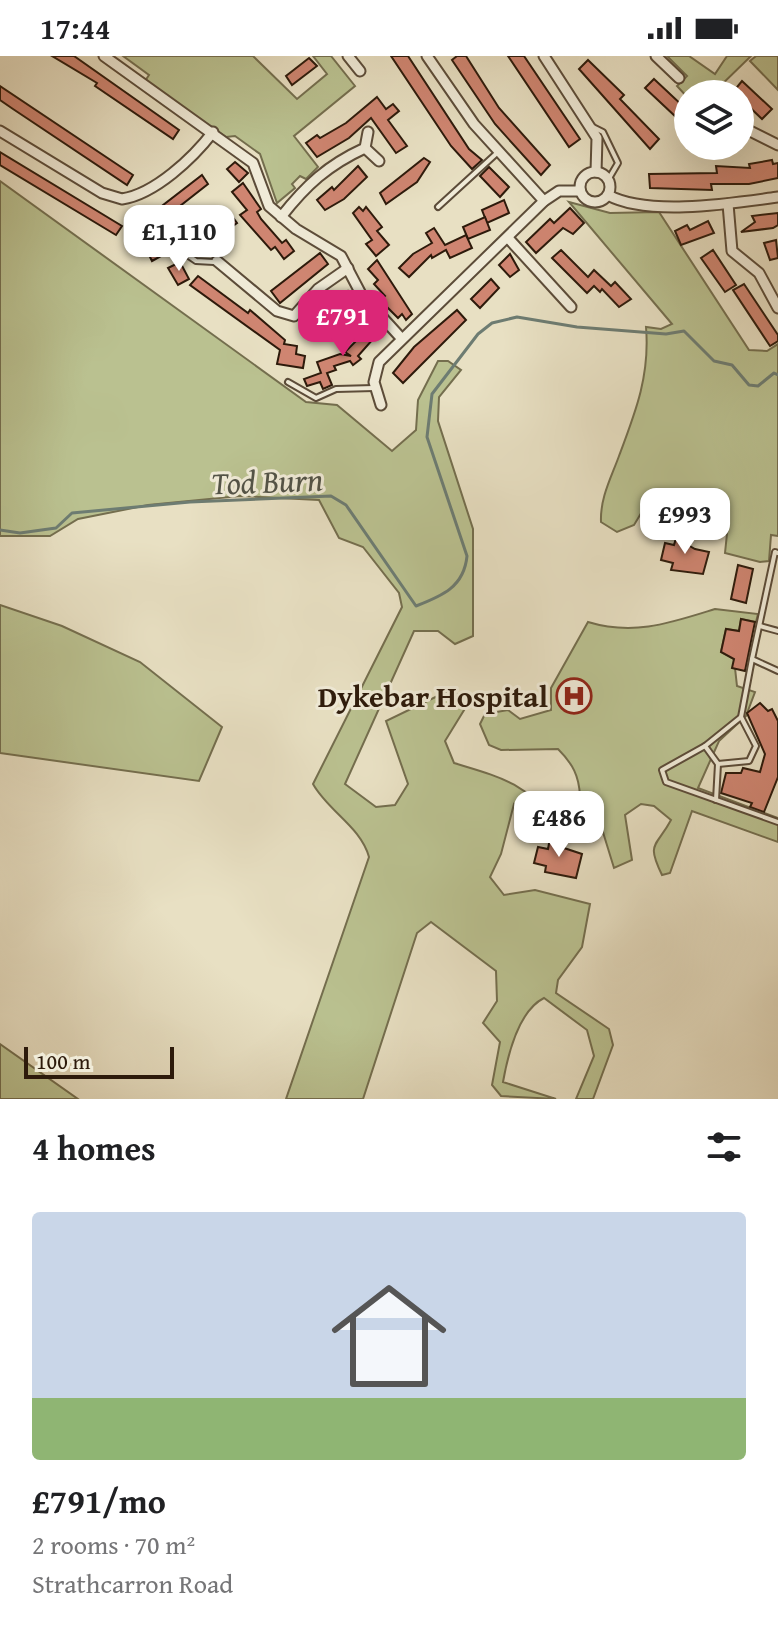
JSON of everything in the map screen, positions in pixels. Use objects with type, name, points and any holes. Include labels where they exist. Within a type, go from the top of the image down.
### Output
[{"type":"street","points":[[104,56],[253,163],[262,194],[281,217],[341,256],[374,312],[402,339]]},
{"type":"street","points":[[348,56],[360,71]]},
{"type":"street","points":[[427,56],[474,124],[544,201]]},
{"type":"street","points":[[544,56],[597,138],[596,172]]},
{"type":"street","points":[[656,56],[679,78]]},
{"type":"street","points":[[0,131],[102,193],[122,199],[152,186],[200,149],[213,132]]},
{"type":"street","points":[[365,148],[368,132]]},
{"type":"street","points":[[754,133],[778,145]]},
{"type":"street","points":[[281,217],[306,186],[333,163],[365,148]]},
{"type":"street","points":[[365,148],[379,161]]},
{"type":"street","points":[[381,405],[374,388],[376,368],[402,339],[544,201],[559,191],[580,191],[591,202],[600,202],[608,195],[608,180],[596,172]]},
{"type":"street","points":[[580,191],[582,179],[596,172]]},
{"type":"street","points":[[608,195],[620,201],[647,205],[728,204],[778,197]]},
{"type":"street","points":[[728,204],[732,251],[759,273],[778,308]]},
{"type":"street","points":[[508,238],[571,307]]},
{"type":"street","points":[[217,261],[277,311],[294,316],[318,289],[348,268]]},
{"type":"lane","points":[[591,126],[603,132],[618,163],[608,180]]},
{"type":"lane","points":[[438,207],[499,151]]},
{"type":"lane","points":[[177,248],[196,261],[217,261]]},
{"type":"lane","points":[[288,382],[316,398],[336,389],[374,388]]},
{"type":"lane","points":[[718,764],[749,761],[756,746],[741,717],[775,552],[778,553]]},
{"type":"lane","points":[[760,626],[778,631]]},
{"type":"lane","points":[[752,659],[778,671]]},
{"type":"lane","points":[[741,717],[705,746],[662,770],[666,782],[778,822]]},
{"type":"lane","points":[[705,746],[718,764],[716,800]]},
{"type":"green space","points":[[123,56],[253,56],[297,99],[327,74],[313,56],[331,56],[355,86],[294,136],[318,167],[306,179],[300,176],[292,184],[295,188],[277,203],[260,154],[235,136],[226,137],[145,81],[149,75]]},
{"type":"green space","points":[[667,56],[689,56],[715,74],[727,56],[751,56],[726,80],[683,80],[687,76]]},
{"type":"green space","points":[[756,56],[778,56],[778,90],[750,61]]},
{"type":"green space","points":[[0,181],[306,402],[337,405],[392,451],[416,430],[418,400],[438,361],[448,361],[461,370],[439,397],[438,421],[473,529],[473,636],[455,644],[438,631],[414,631],[345,784],[376,807],[395,805],[408,784],[386,721],[450,690],[469,702],[445,741],[454,763],[511,783],[533,798],[556,823],[553,833],[514,804],[501,854],[490,877],[504,895],[535,890],[590,904],[582,947],[558,980],[556,993],[609,1029],[613,1045],[593,1099],[576,1099],[594,1056],[587,1030],[544,998],[535,1004],[521,1023],[511,1047],[503,1082],[556,1099],[501,1096],[492,1085],[500,1042],[483,1023],[497,1001],[496,971],[431,922],[417,933],[363,1099],[286,1099],[369,857],[359,837],[313,784],[402,607],[399,593],[363,547],[339,538],[319,500],[240,496],[148,505],[78,519],[50,536],[0,536]]},
{"type":"green space","points":[[569,202],[610,213],[659,212],[749,350],[767,351],[778,344],[778,536],[771,535],[769,561],[760,562],[725,553],[728,524],[652,495],[634,525],[617,532],[601,522],[604,496],[631,424],[644,377],[646,327],[661,329],[672,324]]},
{"type":"green space","points":[[0,605],[62,626],[140,662],[222,727],[199,781],[0,753]]},
{"type":"green space","points":[[715,609],[758,614],[756,622],[741,619],[739,631],[726,629],[721,652],[734,659],[737,686],[755,692],[746,716],[719,741],[698,788],[778,818],[778,842],[692,811],[670,873],[662,875],[654,850],[671,820],[654,806],[641,804],[625,815],[632,860],[614,868],[602,829],[579,837],[562,834],[558,817],[580,796],[577,776],[558,749],[501,750],[489,745],[480,724],[485,714],[508,710],[520,719],[551,710],[551,688],[588,622],[637,628]]},
{"type":"green space","points":[[0,1044],[78,1099],[0,1099]]},
{"type":"building","points":[[52,56],[74,56],[179,130],[173,139],[95,86],[97,83]]},
{"type":"building","points":[[391,56],[408,56],[469,149],[482,160],[472,169],[451,146]]},
{"type":"building","points":[[457,56],[466,56],[499,108],[550,165],[541,175],[495,124],[452,60]]},
{"type":"building","points":[[508,56],[524,56],[580,139],[569,147]]},
{"type":"building","points":[[309,58],[317,66],[292,85],[286,76]]},
{"type":"building","points":[[588,60],[624,95],[620,99],[659,139],[650,149],[579,69]]},
{"type":"building","points":[[654,79],[674,98],[674,115],[645,88]]},
{"type":"building","points":[[0,86],[133,175],[127,185],[0,100]]},
{"type":"building","points":[[754,92],[772,109],[762,119],[754,111]]},
{"type":"building","points":[[377,97],[386,109],[393,104],[399,111],[388,120],[407,146],[396,153],[371,118],[349,138],[317,157],[306,143],[346,123]]},
{"type":"building","points":[[0,152],[122,226],[116,235],[0,165]]},
{"type":"building","points":[[424,158],[430,162],[417,182],[386,204],[380,193]]},
{"type":"building","points":[[772,160],[773,164],[778,163],[778,178],[749,184],[711,184],[712,190],[650,188],[649,174],[717,173],[716,166],[750,168],[749,164]]},
{"type":"building","points":[[235,162],[248,173],[239,182],[227,169]]},
{"type":"building","points":[[358,166],[367,177],[344,199],[325,210],[317,200],[332,187],[334,190]]},
{"type":"building","points":[[489,167],[509,187],[500,197],[480,176]]},
{"type":"building","points":[[202,175],[208,184],[143,235],[136,226]]},
{"type":"building","points":[[243,183],[261,209],[257,212],[261,219],[282,243],[286,240],[294,251],[284,259],[275,247],[271,250],[240,215],[247,210],[232,192]]},
{"type":"building","points":[[504,200],[509,213],[487,223],[482,210]]},
{"type":"building","points":[[359,207],[363,211],[366,207],[382,227],[377,231],[389,245],[376,256],[366,244],[372,240],[353,213]]},
{"type":"building","points":[[570,208],[584,223],[573,234],[563,228],[536,253],[526,242],[550,219],[554,223]]},
{"type":"building","points":[[229,212],[237,223],[215,239],[192,252],[185,240],[176,243],[172,250],[152,261],[148,253],[178,234],[180,237],[191,232],[194,236]]},
{"type":"building","points":[[778,213],[778,225],[773,228],[741,232],[755,222],[752,216]]},
{"type":"building","points":[[485,217],[490,230],[468,239],[463,227]]},
{"type":"building","points":[[708,221],[714,233],[681,245],[675,231],[687,225],[690,230]]},
{"type":"building","points":[[434,228],[445,245],[466,235],[472,248],[450,258],[446,250],[432,258],[431,255],[409,277],[399,268],[413,254],[432,243],[426,233]]},
{"type":"building","points":[[776,240],[778,258],[770,260],[764,243]]},
{"type":"building","points":[[561,250],[588,277],[594,270],[611,286],[615,282],[631,299],[619,307],[602,289],[600,292],[594,286],[587,293],[552,258]]},
{"type":"building","points":[[713,250],[736,285],[725,292],[701,258]]},
{"type":"building","points":[[320,253],[328,264],[280,303],[271,291]]},
{"type":"building","points":[[510,254],[519,270],[510,277],[499,265]]},
{"type":"building","points":[[377,260],[412,314],[406,320],[402,314],[398,318],[380,300],[385,296],[374,284],[378,280],[368,269]]},
{"type":"building","points":[[180,262],[189,279],[178,285],[168,268]]},
{"type":"building","points":[[198,276],[248,313],[250,310],[285,340],[284,344],[297,346],[296,354],[305,356],[303,368],[277,364],[280,350],[190,285]]},
{"type":"building","points":[[491,279],[499,288],[480,308],[471,299]]},
{"type":"building","points":[[744,284],[778,335],[778,341],[770,346],[733,290]]},
{"type":"building","points":[[348,291],[356,300],[326,328],[317,320]]},
{"type":"building","points":[[457,310],[466,320],[403,383],[393,373],[414,347]]},
{"type":"building","points":[[374,323],[382,329],[358,356],[361,359],[353,365],[350,361],[334,366],[336,370],[327,373],[332,385],[323,389],[320,382],[307,386],[304,379],[321,373],[317,362],[340,354],[351,356],[345,352]]},
{"type":"building","points":[[677,535],[690,538],[688,545],[695,549],[709,552],[703,574],[671,570],[673,563],[661,560],[665,543],[674,545]]},
{"type":"building","points":[[738,565],[753,569],[746,603],[731,599]]},
{"type":"building","points":[[741,619],[755,622],[745,671],[732,668],[734,659],[721,652],[726,629],[739,631]]},
{"type":"building","points":[[760,703],[768,711],[772,709],[778,721],[778,777],[764,812],[750,807],[752,803],[721,793],[726,773],[741,773],[743,768],[760,772],[765,754],[747,713]]},
{"type":"building","points":[[550,838],[563,841],[561,847],[582,854],[576,878],[545,872],[546,866],[534,863],[538,847],[548,849]]},
{"type":"waterway","name":"Tod Burn","points":[[0,530],[20,533],[56,528],[72,513],[190,502],[331,496],[346,505],[416,606],[450,589],[461,575],[467,556],[427,437],[432,394],[478,334],[492,323],[517,317],[577,327],[666,334],[684,331],[714,361],[732,365],[749,385],[758,386],[774,373],[778,375]]},
{"type":"place","name":"Dykebar Hospital","points":[[574,696]]}]
